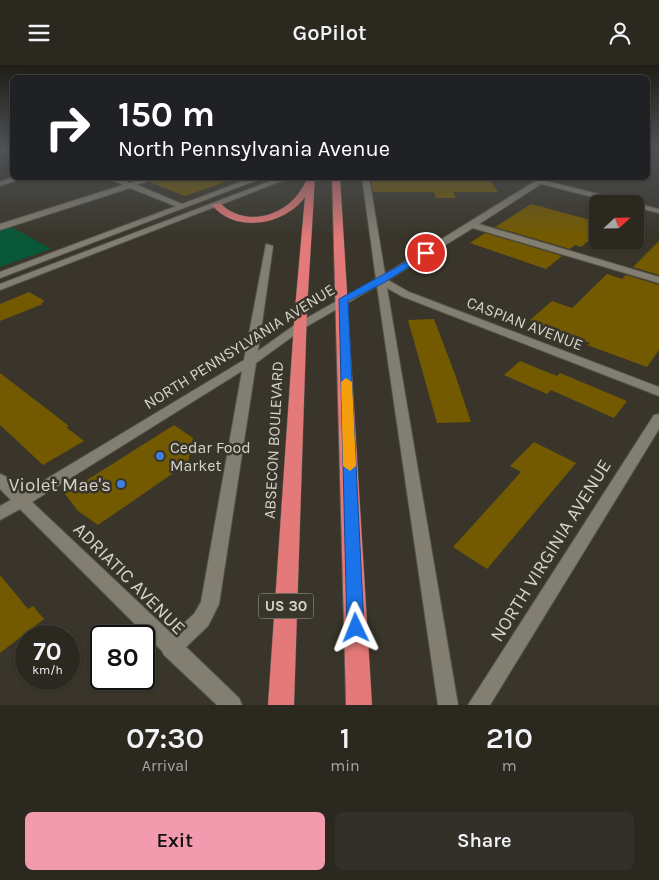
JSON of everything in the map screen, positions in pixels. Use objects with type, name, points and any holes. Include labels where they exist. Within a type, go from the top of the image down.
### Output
[{"type":"highway","points":[[217,205],[221,212],[232,218],[269,217],[293,206],[309,180]]},
{"type":"highway","name":"ABSECON BOULEVARD","points":[[281,705],[300,326],[310,180]]},
{"type":"highway","points":[[336,180],[343,299],[359,705]]},
{"type":"street","points":[[0,184],[13,180]]},
{"type":"street","points":[[116,180],[183,206]]},
{"type":"street","points":[[0,227],[146,180]]},
{"type":"street","points":[[0,275],[254,180]]},
{"type":"street","points":[[0,287],[281,180]]},
{"type":"street","points":[[366,180],[448,705]]},
{"type":"street","points":[[544,180],[598,195]]},
{"type":"street","name":"NORTH PENNSYLVANIA AVENUE","points":[[0,514],[249,362],[300,326],[343,299],[381,280],[544,180]]},
{"type":"street","points":[[644,207],[659,211]]},
{"type":"street","points":[[473,225],[659,280]]},
{"type":"street","name":"ABSECON BOULEVARD","points":[[171,648],[201,620],[210,604],[269,246]]},
{"type":"street","name":"CASPIAN AVENUE","points":[[381,280],[405,294],[659,392]]},
{"type":"street","name":"NORTH VIRGINIA AVENUE","points":[[478,705],[659,418]]},
{"type":"street","name":"ADRIATIC AVENUE","points":[[0,480],[171,648],[232,705]]},
{"type":"green space","points":[[10,226],[51,249],[0,267],[0,229]]},
{"type":"building","points":[[153,180],[231,180],[185,196],[149,182]]},
{"type":"building","points":[[371,180],[490,180],[498,192],[453,192],[456,198],[436,198],[434,192],[373,192]]},
{"type":"building","points":[[531,204],[589,220],[589,240],[581,247],[575,245],[570,249],[495,227]]},
{"type":"building","points":[[485,233],[562,256],[546,269],[470,243]]},
{"type":"building","points":[[659,241],[659,275],[633,267]]},
{"type":"building","points":[[607,274],[622,279],[626,275],[659,285],[659,350],[647,367],[587,345],[590,343],[530,320],[552,301],[572,308]]},
{"type":"building","points":[[29,292],[45,301],[41,303],[43,304],[0,321],[0,304]]},
{"type":"building","points":[[434,319],[471,422],[437,423],[408,320]]},
{"type":"building","points":[[520,361],[557,376],[560,373],[627,401],[614,418],[551,390],[547,394],[504,375]]},
{"type":"building","points":[[0,373],[69,426],[66,427],[84,441],[43,465],[0,425]]},
{"type":"building","points":[[174,425],[193,438],[188,463],[98,525],[78,511],[65,494]]},
{"type":"building","points":[[534,442],[576,463],[487,569],[453,547],[521,472],[510,466]]},
{"type":"building","points":[[0,575],[28,609],[33,606],[44,619],[36,625],[15,625],[15,641],[0,653]]},
{"type":"slow traffic","points":[[346,382],[350,466]]},
{"type":"place","name":"Cedar Food Market","points":[[160,456]]},
{"type":"place","name":"Violet Mae's","points":[[121,484]]},
{"type":"route","points":[[356,628],[343,299],[381,280],[426,253]]}]
